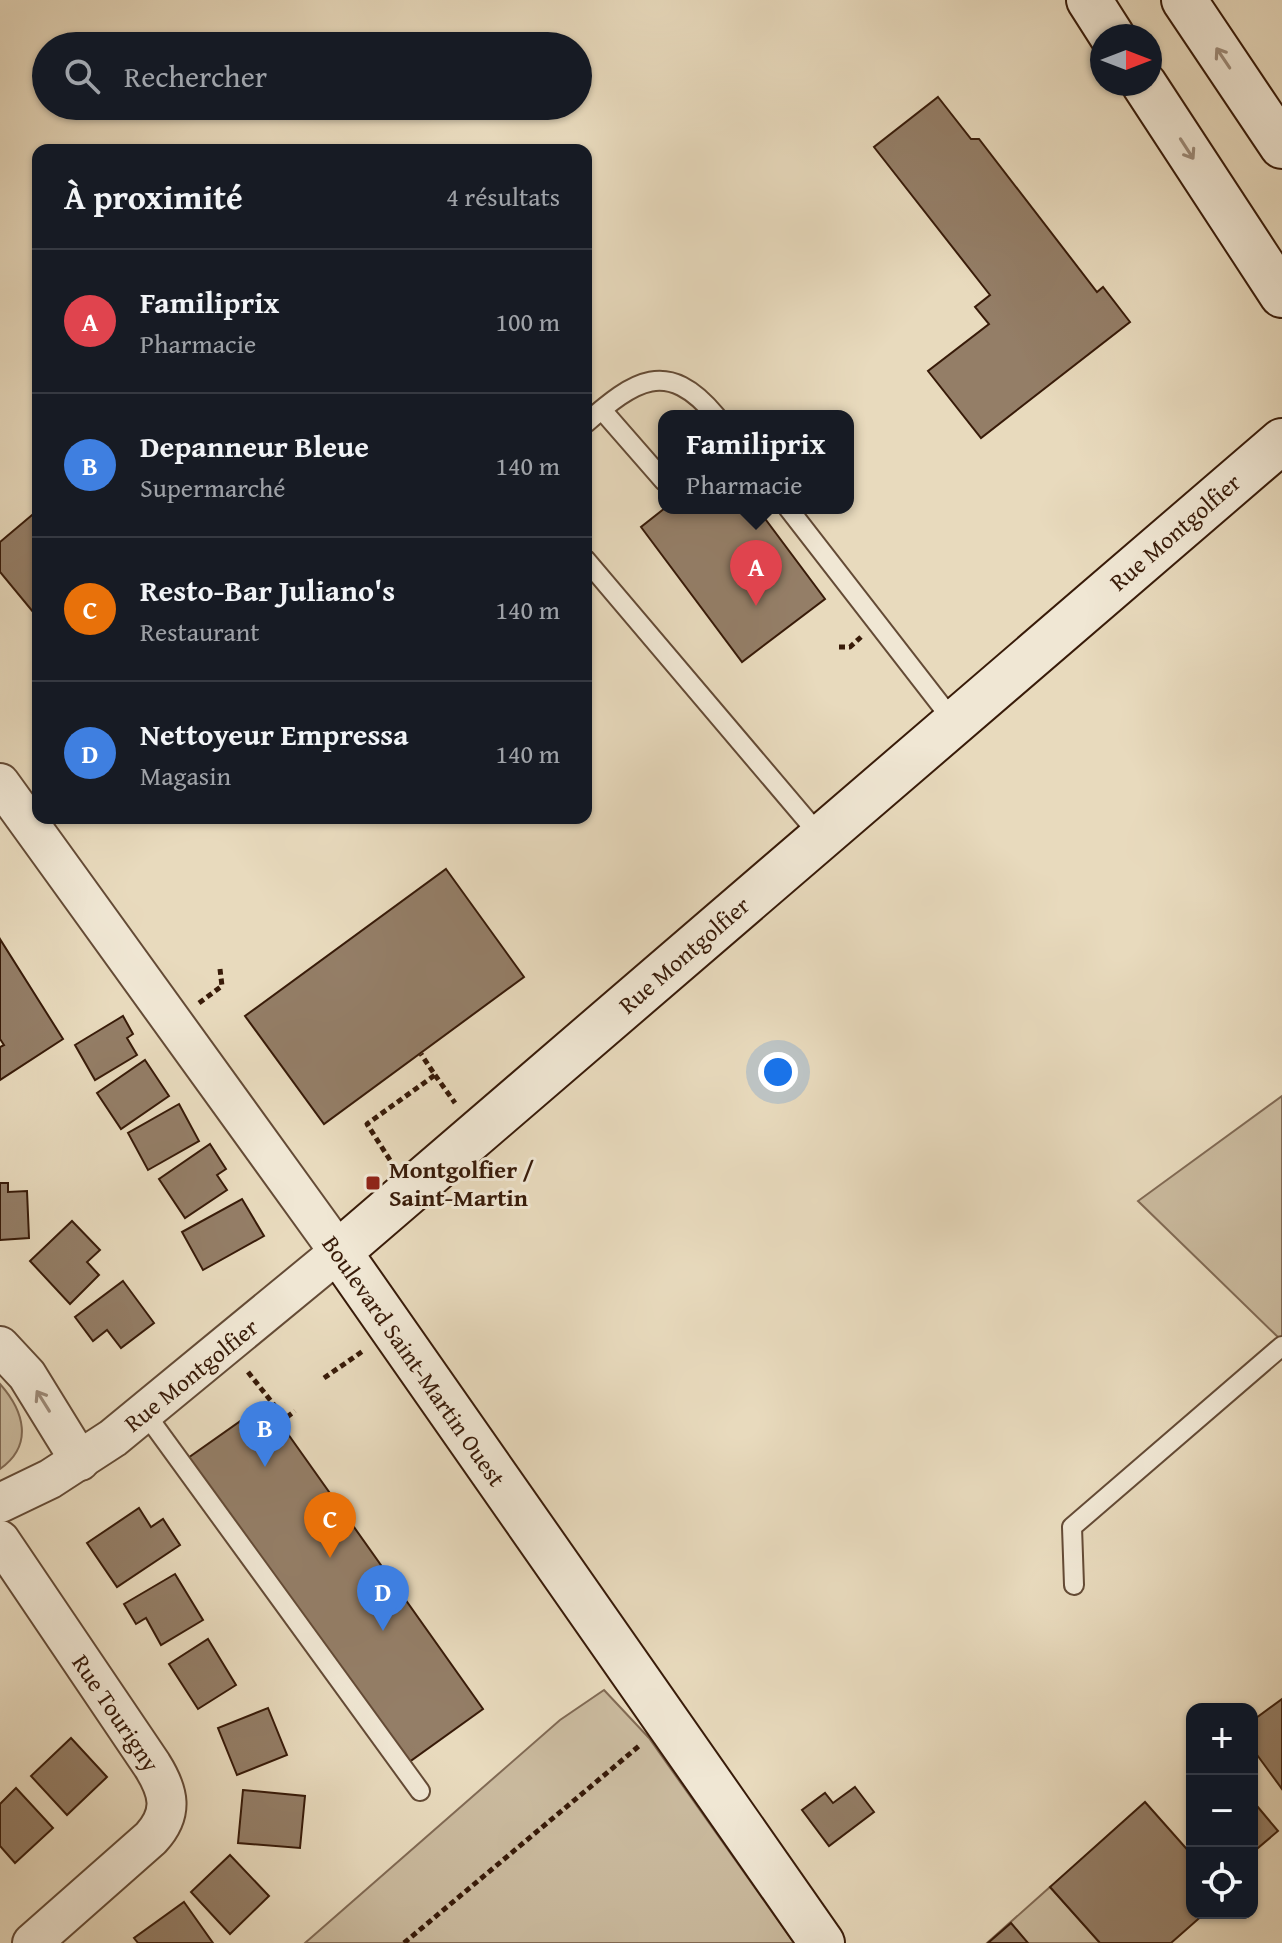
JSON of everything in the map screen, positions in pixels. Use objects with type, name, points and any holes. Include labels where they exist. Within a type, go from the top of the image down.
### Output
[{"type":"main road","points":[[1089,0],[1104,24]]},
{"type":"main road","points":[[1184,0],[1282,146]]},
{"type":"main road","points":[[1152,96],[1282,295]]},
{"type":"main road","name":"Rue Montgolfier","points":[[339,1252],[1282,441]]},
{"type":"main road","name":"Boulevard Saint-Martin Ouest","points":[[339,1252],[822,1943]]},
{"type":"street","name":"Boulevard Saint-Martin Ouest","points":[[0,783],[339,1252]]},
{"type":"street","name":"Rue Montgolfier","points":[[0,1503],[80,1461],[145,1413],[339,1252]]},
{"type":"street","points":[[0,1346],[27,1375],[80,1461]]},
{"type":"street","name":"Rue Tourigny","points":[[0,1540],[157,1773],[167,1803],[166,1818],[151,1838],[32,1943]]},
{"type":"lane","points":[[592,418],[626,390],[653,379],[681,385],[698,396],[711,410]]},
{"type":"lane","points":[[602,410],[658,474]]},
{"type":"lane","points":[[793,514],[954,722]]},
{"type":"lane","points":[[592,567],[821,837]]},
{"type":"lane","points":[[1074,1585],[1072,1527],[1282,1346]]},
{"type":"lane","points":[[145,1413],[420,1791]]},
{"type":"path","points":[[839,647],[855,642]]},
{"type":"path","points":[[192,1008],[222,986],[220,969]]},
{"type":"path","points":[[421,1054],[457,1106]]},
{"type":"path","points":[[392,1163],[367,1124],[435,1075]]},
{"type":"path","points":[[324,1378],[367,1348]]},
{"type":"path","points":[[246,1369],[282,1415],[287,1417],[295,1411]]},
{"type":"path","points":[[404,1943],[649,1738]]},
{"type":"shaded area","points":[[1282,1096],[1282,1341],[1138,1201]]},
{"type":"shaded area","points":[[0,1384],[15,1405],[22,1428],[18,1449],[0,1469]]},
{"type":"shaded area","points":[[604,1690],[649,1738],[794,1943],[305,1943],[560,1720]]},
{"type":"shaded area","points":[[1050,1887],[1100,1943],[987,1943]]},
{"type":"building","points":[[938,97],[971,139],[979,139],[1097,292],[1103,287],[1130,322],[981,438],[928,371],[989,324],[975,307],[990,295],[874,147]]},
{"type":"building","points":[[658,514],[761,514],[825,599],[742,662],[641,527]]},
{"type":"building","points":[[32,515],[32,611],[0,572],[0,542]]},
{"type":"building","points":[[446,869],[524,977],[324,1124],[245,1016]]},
{"type":"building","points":[[0,939],[63,1039],[0,1080],[0,1047],[4,1045],[0,1039]]},
{"type":"building","points":[[123,1016],[133,1034],[127,1038],[137,1055],[95,1080],[75,1045]]},
{"type":"building","points":[[145,1060],[169,1096],[121,1129],[97,1093]]},
{"type":"building","points":[[179,1104],[199,1141],[148,1170],[128,1133]]},
{"type":"building","points":[[210,1144],[226,1169],[217,1175],[227,1190],[185,1218],[159,1179]]},
{"type":"building","points":[[0,1183],[8,1183],[8,1192],[27,1191],[29,1238],[0,1240]]},
{"type":"building","points":[[242,1199],[264,1236],[203,1270],[182,1232]]},
{"type":"building","points":[[72,1221],[100,1250],[87,1262],[99,1275],[70,1304],[30,1261]]},
{"type":"building","points":[[123,1281],[154,1323],[121,1348],[107,1330],[93,1341],[75,1317]]},
{"type":"building","points":[[266,1403],[483,1709],[405,1765],[188,1458]]},
{"type":"building","points":[[139,1508],[151,1527],[163,1519],[180,1545],[117,1587],[87,1543]]},
{"type":"building","points":[[175,1574],[203,1620],[161,1645],[146,1618],[136,1624],[124,1604]]},
{"type":"building","points":[[208,1639],[236,1685],[198,1709],[169,1664]]},
{"type":"building","points":[[1282,1699],[1282,1789],[1258,1756],[1258,1717]]},
{"type":"building","points":[[268,1708],[287,1755],[237,1775],[218,1728]]},
{"type":"building","points":[[71,1738],[107,1777],[67,1815],[31,1776]]},
{"type":"building","points":[[855,1787],[874,1812],[829,1846],[802,1810],[825,1793],[833,1803]]},
{"type":"building","points":[[16,1788],[53,1828],[15,1863],[0,1846],[0,1804]]},
{"type":"building","points":[[243,1790],[305,1796],[300,1848],[238,1843]]},
{"type":"building","points":[[1145,1802],[1186,1848],[1186,1919],[1198,1919],[1171,1943],[1100,1943],[1050,1887]]},
{"type":"building","points":[[1258,1807],[1278,1831],[1258,1848]]},
{"type":"building","points":[[230,1855],[269,1896],[230,1934],[191,1892]]},
{"type":"building","points":[[184,1902],[213,1943],[138,1943],[134,1938]]},
{"type":"building","points":[[1011,1923],[1028,1943],[988,1943]]},
{"type":"place","name":"Familiprix","points":[[756,606]]},
{"type":"place","name":"Montgolfier / Saint-Martin","points":[[373,1183]]},
{"type":"place","name":"Depanneur Bleue","points":[[265,1467]]},
{"type":"place","name":"Resto-Bar Juliano's","points":[[330,1558]]},
{"type":"place","name":"Nettoyeur Empressa","points":[[383,1631]]}]
